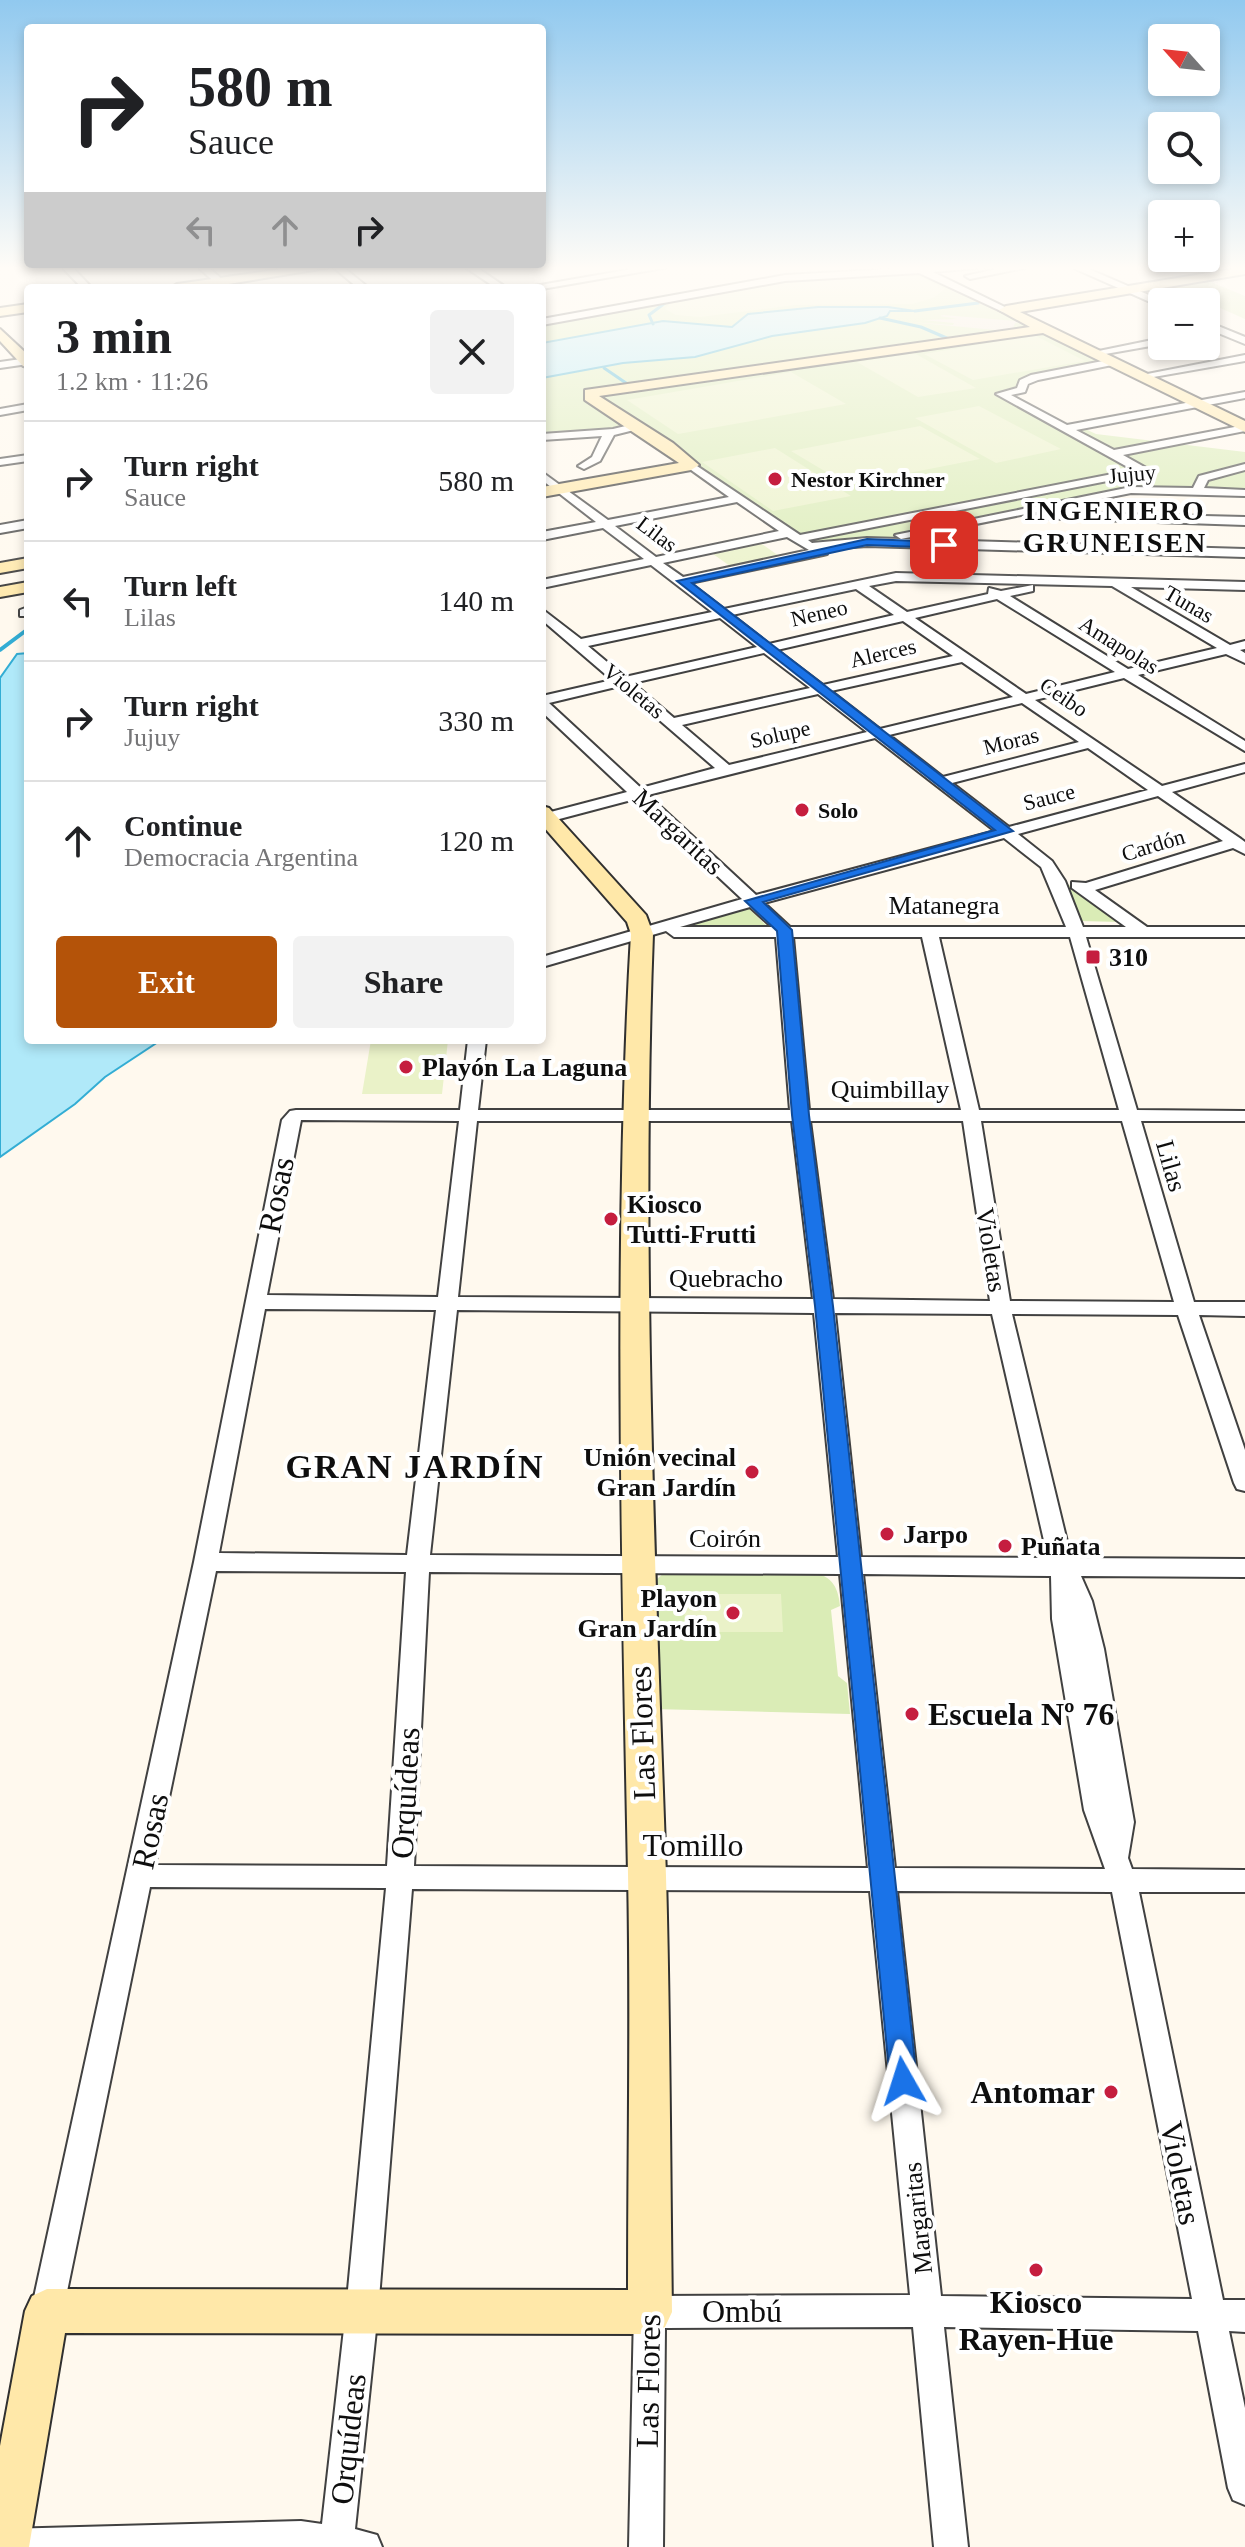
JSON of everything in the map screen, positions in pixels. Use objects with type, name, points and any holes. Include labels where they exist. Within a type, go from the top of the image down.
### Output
[{"type":"street","points":[[629,386],[599,390],[590,393],[590,397],[638,426],[793,536],[819,548],[867,542],[1242,552],[1245,570]]},
{"type":"street","points":[[546,583],[654,560],[1144,471],[1001,394],[1021,390],[1023,386]]},
{"type":"street","points":[[1164,386],[1245,420]]},
{"type":"street","points":[[1065,429],[1245,395]]},
{"type":"street","points":[[1201,403],[1245,428]]},
{"type":"street","points":[[0,412],[24,408]]},
{"type":"street","points":[[546,437],[610,432],[638,426]]},
{"type":"street","points":[[1113,454],[1245,428]]},
{"type":"street","points":[[584,466],[596,459],[610,432]]},
{"type":"street","points":[[647,455],[673,450]]},
{"type":"street","points":[[0,462],[24,459]]},
{"type":"street","points":[[546,473],[621,459]]},
{"type":"street","points":[[546,491],[691,465]]},
{"type":"street","points":[[1244,522],[1199,497],[1197,492],[1203,478],[1245,467]]},
{"type":"street","name":"Lilas","points":[[546,477],[1047,864],[1143,932]]},
{"type":"street","name":"Jujuy","points":[[683,581],[1131,490],[1245,493]]},
{"type":"street","points":[[546,535],[740,498]]},
{"type":"street","points":[[1011,513],[1244,522]]},
{"type":"street","points":[[0,529],[24,525]]},
{"type":"street","points":[[0,568],[24,564]]},
{"type":"street","points":[[578,644],[896,577],[1245,586]]},
{"type":"street","name":"Amapolas","points":[[971,578],[1245,747]]},
{"type":"street","name":"Neneo","points":[[546,701],[1058,581]]},
{"type":"street","name":"Tunas","points":[[1113,582],[1245,659]]},
{"type":"street","name":"Ceibo","points":[[857,584],[1241,846]]},
{"type":"street","points":[[0,592],[24,588]]},
{"type":"street","name":"Violetas","points":[[546,616],[726,770]]},
{"type":"street","name":"Solupe","points":[[546,814],[1245,645]]},
{"type":"street","name":"Alerces","points":[[671,723],[964,657]]},
{"type":"street","name":"Margaritas","points":[[546,706],[784,930],[800,1115],[824,1306],[951,2547]]},
{"type":"street","name":"Moras","points":[[940,782],[1093,743]]},
{"type":"street","name":"Sauce","points":[[546,961],[1006,831],[1245,768]]},
{"type":"street","points":[[546,815],[638,920],[642,934]]},
{"type":"street","name":"Cardón","points":[[1083,889],[1241,846]]},
{"type":"street","name":"Lilas","points":[[1047,864],[1057,881],[1076,931],[1186,1308],[1245,1483]]},
{"type":"street","points":[[1225,933],[1245,926]]},
{"type":"street","name":"Matanegra","points":[[642,934],[784,930],[1245,932]]},
{"type":"street","name":"Violetas","points":[[929,931],[971,1114],[1001,1309],[1062,1568],[1064,1619],[1097,1810],[1120,1870],[1245,2488]]},
{"type":"street","name":"Las Flores","points":[[642,934],[634,1114],[638,1566],[647,1878],[650,2312],[646,2547]]},
{"type":"street","name":"Orquídeas","points":[[346,2545],[362,2311],[400,1877],[418,1562],[444,1304],[476,1044]]},
{"type":"street","name":"Quimbillay","points":[[296,1115],[1245,1116]]},
{"type":"street","name":"Rosas","points":[[5,2546],[47,2311],[206,1562],[291,1120],[296,1115]]},
{"type":"street","name":"Quebracho","points":[[255,1302],[1245,1309]]},
{"type":"street","name":"Coirón","points":[[206,1562],[1245,1568]]},
{"type":"street","name":"Tomillo","points":[[141,1876],[883,1879],[1120,1870],[1245,1881]]},
{"type":"street","name":"Ombú","points":[[47,2311],[928,2311],[1245,2316]]},
{"type":"street","points":[[5,2546],[301,2538],[346,2545]]},
{"type":"green space","points":[[546,386],[1026,386],[1021,390],[1002,393],[1065,429],[1079,426],[1096,434],[1245,452],[1245,493],[1131,490],[867,542],[810,547],[638,426],[613,432],[546,437]]},
{"type":"green space","points":[[710,386],[815,386],[846,404],[678,434],[627,400]]},
{"type":"green space","points":[[899,386],[976,388],[918,397]]},
{"type":"green space","points":[[979,406],[1061,449],[996,463],[915,418]]},
{"type":"green space","points":[[920,426],[980,459],[848,485],[791,451]]},
{"type":"green space","name":"Nestor Kirchner","points":[[775,448],[851,496],[773,511],[702,462]]},
{"type":"green space","points":[[762,544],[779,556],[730,566],[713,554]]},
{"type":"green space","points":[[1061,879],[1121,922],[1080,921]]},
{"type":"green space","points":[[746,906],[770,929],[660,932]]},
{"type":"green space","name":"Playón La Laguna","points":[[370,1044],[448,1044],[442,1094],[362,1094]]},
{"type":"green space","points":[[808,1571],[827,1578],[837,1592],[840,1606],[831,1610],[838,1676],[847,1683],[850,1714],[653,1709],[657,1579],[664,1573]]},
{"type":"green space","name":"Playon Gran Jardín","points":[[684,1594],[781,1594],[783,1632],[685,1632]]},
{"type":"water","points":[[24,653],[24,1044],[155,1044],[105,1077],[75,1104],[0,1157],[0,678],[17,654]]},
{"type":"waterway","points":[[0,650],[24,632]]},
{"type":"place","name":"Nestor Kirchner","points":[[775,479]]},
{"type":"place","name":"Solo","points":[[802,810]]},
{"type":"place","name":"310","points":[[1093,957]]},
{"type":"place","name":"Playón La Laguna","points":[[406,1067]]},
{"type":"place","name":"Kiosco Tutti-Frutti","points":[[611,1219]]},
{"type":"place","name":"Unión vecinal Gran Jardín","points":[[752,1472]]},
{"type":"place","name":"Jarpo","points":[[887,1534]]},
{"type":"place","name":"Puñata","points":[[1005,1546]]},
{"type":"place","name":"Playon Gran Jardín","points":[[733,1613]]},
{"type":"place","name":"Escuela Nº 76","points":[[912,1714]]},
{"type":"place","name":"Antomar","points":[[1111,2092]]},
{"type":"place","name":"Kiosco Rayen-Hue","points":[[1036,2270]]},
{"type":"district","name":"INGENIERO GRUNEISEN","points":[[1115,526]]},
{"type":"district","name":"GRAN JARDÍN","points":[[415,1466]]},
{"type":"route","points":[[903,2081],[824,1306],[800,1115],[784,930],[753,901],[1006,831],[683,581],[867,542],[944,545]]}]
